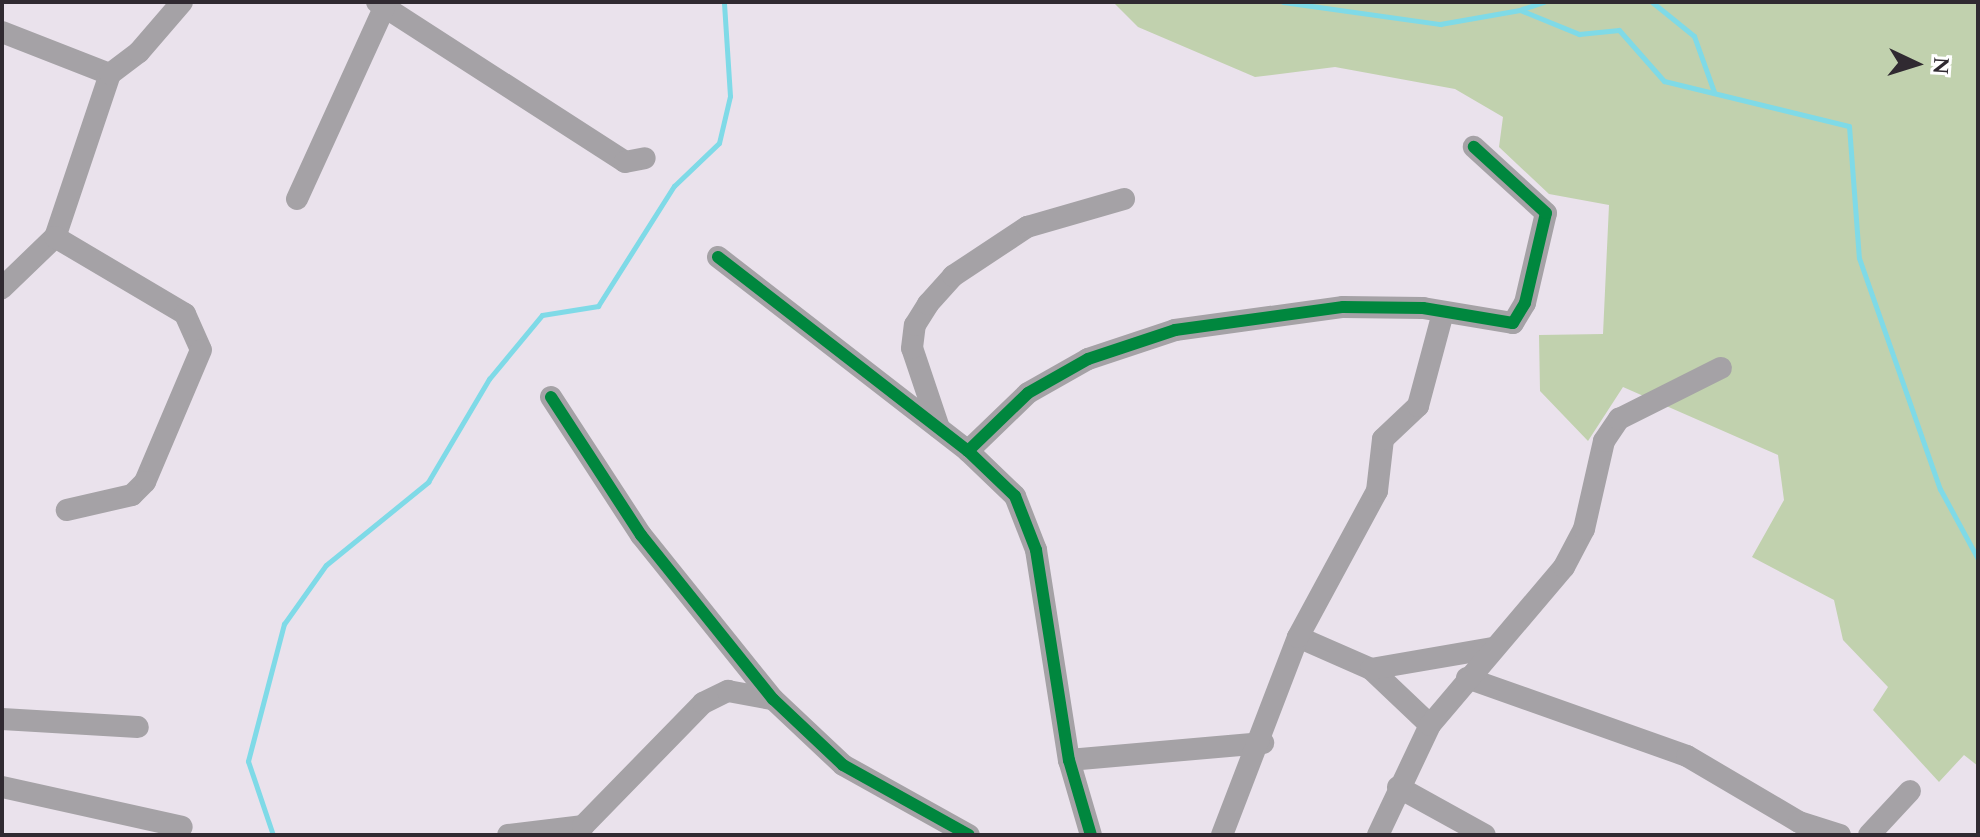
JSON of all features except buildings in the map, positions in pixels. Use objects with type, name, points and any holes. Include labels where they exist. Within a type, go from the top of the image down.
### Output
[{"type":"street","points":[[2,288],[55,237],[110,74],[182,2]]},
{"type":"street","points":[[297,199],[380,5],[625,162],[645,158]]},
{"type":"street","points":[[2,32],[110,74]]},
{"type":"street","points":[[968,451],[1028,393],[1088,359],[1175,330],[1343,307],[1443,313],[1513,323],[1547,225],[1536,199],[1474,147]]},
{"type":"street","points":[[939,429],[912,348],[928,304],[953,276],[1027,227],[1124,199]]},
{"type":"street","points":[[55,237],[185,314],[201,350],[145,482],[132,495],[67,510]]},
{"type":"street","points":[[718,257],[968,451],[1028,519],[1069,760],[1091,835]]},
{"type":"street","points":[[1222,835],[1263,743],[1298,637],[1377,491],[1383,439],[1418,406],[1443,313]]},
{"type":"street","points":[[1378,835],[1398,787],[1430,725],[1492,648],[1564,567],[1584,529],[1604,441],[1619,419],[1721,368]]},
{"type":"street","points":[[551,397],[641,535],[773,699],[843,765],[969,835]]},
{"type":"street","points":[[1298,637],[1371,669],[1430,725]]},
{"type":"street","points":[[1371,669],[1492,648]]},
{"type":"street","points":[[1467,678],[1687,756],[1799,822],[1840,835]]},
{"type":"street","points":[[508,835],[583,826],[703,703],[728,691],[773,699]]},
{"type":"street","points":[[2,719],[138,727]]},
{"type":"street","points":[[1069,760],[1263,743]]},
{"type":"street","points":[[2,787],[182,827]]},
{"type":"street","points":[[1398,787],[1485,835]]},
{"type":"street","points":[[1869,835],[1910,791]]},
{"type":"green space","points":[[1113,2],[1978,2],[1978,766],[1964,755],[1939,782],[1873,710],[1888,687],[1843,640],[1834,600],[1752,557],[1784,500],[1778,455],[1623,387],[1588,441],[1540,391],[1539,335],[1603,334],[1609,205],[1549,194],[1499,147],[1503,117],[1455,89],[1335,67],[1255,77],[1138,27]]},
{"type":"waterway","points":[[273,835],[248,761],[284,624],[326,565],[428,482],[489,379],[542,315],[598,306],[674,186],[719,143],[730,96],[724,2]]},
{"type":"waterway","points":[[1283,2],[1440,24],[1520,10],[1579,34],[1619,30],[1664,81],[1849,126],[1859,258],[1940,489],[1978,559]]},
{"type":"waterway","points":[[1522,9],[1544,2]]},
{"type":"waterway","points":[[1652,2],[1694,36],[1714,92]]},
{"type":"cycle path","points":[[968,451],[1028,393],[1088,359],[1175,330],[1343,307],[1423,308],[1513,323],[1525,303],[1546,213],[1474,147]]},
{"type":"cycle path","points":[[718,257],[968,451],[1015,496],[1036,550],[1069,760],[1091,835]]},
{"type":"cycle path","points":[[551,397],[641,535],[773,699],[843,765],[969,835]]}]
